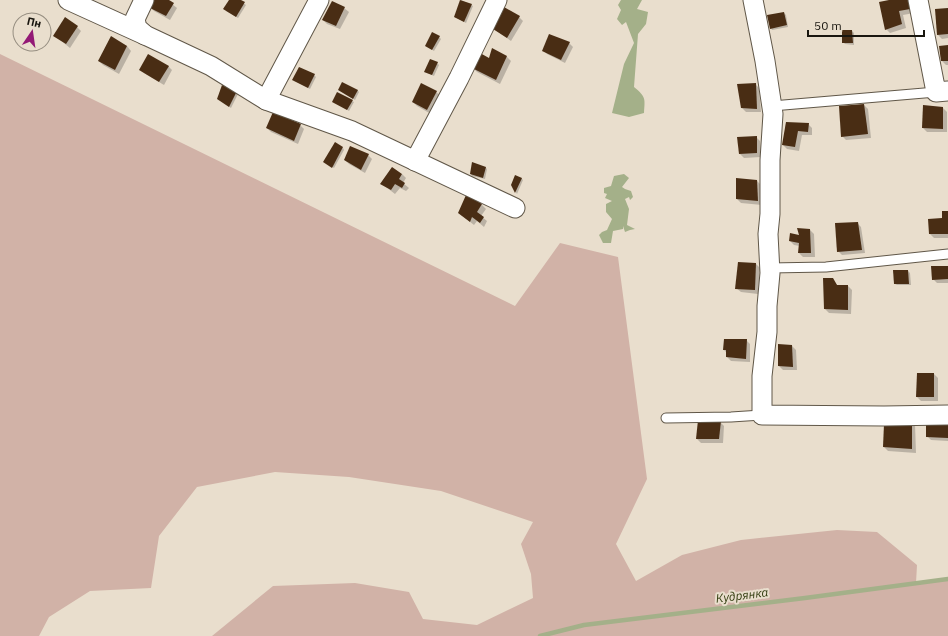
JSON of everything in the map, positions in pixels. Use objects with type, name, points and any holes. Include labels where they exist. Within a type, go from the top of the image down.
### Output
[{"type":"street","points":[[68,0],[211,66],[266,100],[352,131],[515,208]]},
{"type":"street","points":[[144,0],[135,19],[137,28],[145,35]]},
{"type":"street","points":[[266,100],[319,0]]},
{"type":"street","points":[[415,161],[459,78],[497,0]]},
{"type":"street","points":[[753,0],[772,106],[773,130],[771,141],[771,192],[768,234],[770,268],[767,332],[762,376],[762,415],[948,415]]},
{"type":"street","points":[[918,0],[942,92]]},
{"type":"lane","points":[[772,106],[942,92]]},
{"type":"lane","points":[[770,268],[826,267],[948,254]]},
{"type":"lane","points":[[666,418],[762,415]]},
{"type":"shaded area","points":[[621,0],[642,0],[637,9],[648,12],[646,24],[638,34],[634,87],[644,98],[644,113],[629,117],[612,113],[624,64],[634,43],[626,22],[622,25],[617,19],[621,10],[618,5]]},
{"type":"shaded area","points":[[0,54],[515,306],[560,243],[618,257],[647,479],[616,544],[636,581],[682,555],[741,540],[837,530],[877,532],[917,565],[916,583],[948,579],[948,636],[212,636],[273,586],[355,583],[409,592],[423,619],[477,625],[533,598],[531,574],[521,544],[533,522],[441,491],[349,477],[275,472],[197,487],[159,536],[151,588],[90,591],[49,617],[39,636],[0,636]]},
{"type":"shaded area","points":[[624,174],[629,178],[622,187],[631,191],[633,197],[630,200],[629,197],[625,199],[629,209],[627,225],[635,229],[625,232],[623,226],[623,229],[613,231],[611,243],[603,243],[599,235],[607,230],[612,219],[606,212],[606,204],[612,201],[605,198],[607,194],[604,193],[604,188],[611,186],[614,176]]},
{"type":"building","points":[[152,0],[169,0],[174,3],[166,16],[148,7]]},
{"type":"building","points":[[229,0],[241,0],[245,2],[236,17],[223,9]]},
{"type":"building","points":[[460,0],[472,4],[464,22],[454,17]]},
{"type":"building","points":[[889,0],[908,0],[910,9],[899,11],[902,24],[885,30],[879,2]]},
{"type":"building","points":[[332,1],[345,7],[336,26],[322,20]]},
{"type":"building","points":[[504,7],[520,16],[507,38],[493,29]]},
{"type":"building","points":[[948,8],[948,34],[937,35],[935,9]]},
{"type":"building","points":[[784,12],[787,25],[770,29],[767,15]]},
{"type":"building","points":[[65,17],[78,26],[66,44],[53,36]]},
{"type":"building","points":[[842,30],[852,30],[853,43],[842,43]]},
{"type":"building","points":[[432,32],[440,36],[432,50],[425,46]]},
{"type":"building","points":[[549,34],[570,42],[561,60],[542,51]]},
{"type":"building","points":[[111,36],[127,46],[115,70],[98,61]]},
{"type":"building","points":[[948,45],[948,61],[941,61],[939,46]]},
{"type":"building","points":[[492,48],[507,56],[496,80],[472,68],[480,53],[489,58]]},
{"type":"building","points":[[148,54],[169,66],[159,82],[139,70]]},
{"type":"building","points":[[430,59],[438,62],[432,75],[424,72]]},
{"type":"building","points":[[299,67],[315,74],[308,88],[292,80]]},
{"type":"building","points":[[342,82],[358,90],[353,99],[338,90]]},
{"type":"building","points":[[421,83],[437,91],[427,110],[412,102]]},
{"type":"building","points":[[756,83],[757,109],[741,108],[737,84]]},
{"type":"building","points":[[222,85],[237,91],[229,107],[217,99]]},
{"type":"building","points":[[337,92],[353,100],[347,110],[332,102]]},
{"type":"building","points":[[864,104],[868,134],[841,137],[839,106]]},
{"type":"building","points":[[923,105],[943,107],[943,129],[922,128]]},
{"type":"building","points":[[273,112],[301,124],[294,141],[266,128]]},
{"type":"building","points":[[786,122],[809,123],[808,132],[798,131],[795,147],[782,145]]},
{"type":"building","points":[[757,136],[757,153],[739,154],[737,137]]},
{"type":"building","points":[[335,142],[343,147],[332,168],[323,162]]},
{"type":"building","points":[[350,146],[369,154],[361,170],[344,160]]},
{"type":"building","points":[[472,162],[486,167],[483,178],[470,174]]},
{"type":"building","points":[[392,167],[402,174],[399,179],[405,183],[402,188],[395,184],[391,190],[380,184]]},
{"type":"building","points":[[515,175],[522,178],[515,193],[511,185]]},
{"type":"building","points":[[736,178],[757,180],[758,201],[736,199]]},
{"type":"building","points":[[466,195],[482,204],[477,212],[484,217],[480,223],[472,217],[470,222],[458,213]]},
{"type":"building","points":[[942,211],[948,211],[948,234],[929,234],[928,219],[942,218]]},
{"type":"building","points":[[858,222],[862,250],[837,252],[835,223]]},
{"type":"building","points":[[797,228],[810,229],[811,253],[798,253],[799,243],[789,241],[790,233],[799,235]]},
{"type":"building","points":[[738,262],[756,263],[755,290],[735,289]]},
{"type":"building","points":[[931,266],[948,266],[948,279],[932,280]]},
{"type":"building","points":[[893,270],[908,270],[909,284],[894,284]]},
{"type":"building","points":[[823,278],[833,278],[837,285],[848,285],[848,310],[824,309]]},
{"type":"building","points":[[724,339],[747,339],[746,359],[726,357],[726,350],[723,350]]},
{"type":"building","points":[[778,344],[792,345],[793,367],[778,366]]},
{"type":"building","points":[[917,373],[934,373],[934,397],[916,397]]},
{"type":"building","points":[[912,419],[912,449],[883,447],[884,424]]},
{"type":"building","points":[[698,420],[721,421],[719,439],[696,439]]},
{"type":"building","points":[[926,421],[948,422],[948,438],[926,437]]},
{"type":"waterway","name":"Кудрянка","points":[[540,636],[584,625],[948,579]]}]
